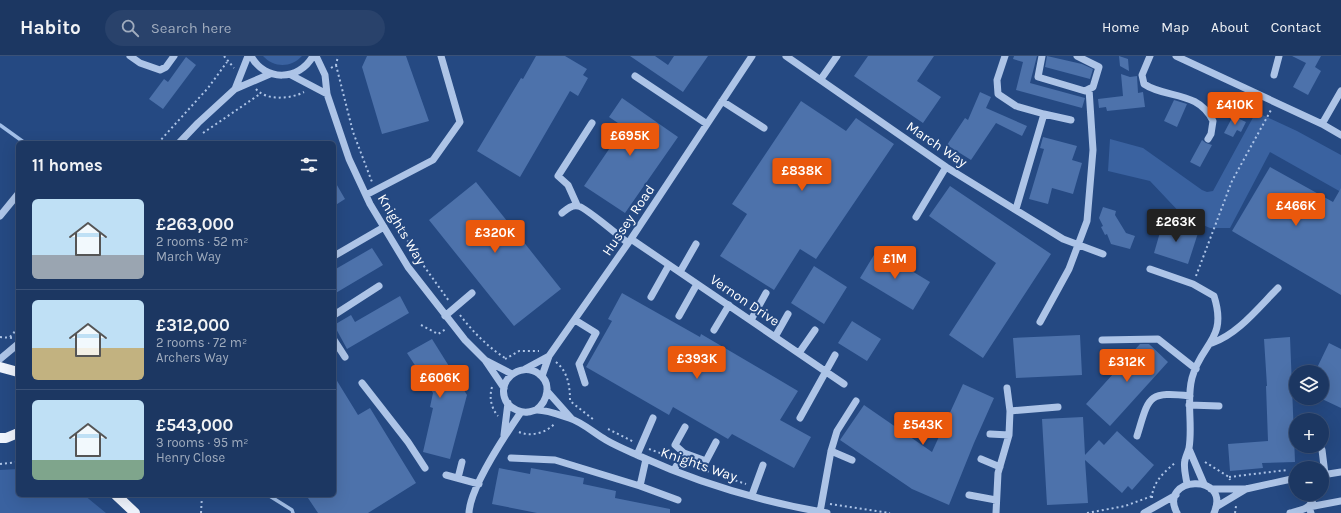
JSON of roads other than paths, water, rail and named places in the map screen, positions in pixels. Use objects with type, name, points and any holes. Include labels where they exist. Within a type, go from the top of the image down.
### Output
[{"type":"main road","points":[[0,367],[16,371]]},
{"type":"main road","points":[[0,438],[6,438],[16,434]]},
{"type":"main road","points":[[118,497],[135,513]]},
{"type":"street","points":[[130,56],[140,63],[160,70],[166,67],[174,56]]},
{"type":"street","points":[[235,89],[250,56],[261,69],[270,74],[280,76],[292,75],[301,70],[315,56]]},
{"type":"street","name":"Knights Way","points":[[315,56],[325,74],[326,94],[349,159],[366,195],[408,267],[453,325],[486,360],[504,388],[505,397],[508,403]]},
{"type":"street","points":[[366,195],[433,160],[460,122],[440,56]]},
{"type":"street","name":"Hussey Road","points":[[542,376],[550,356],[630,241],[752,56]]},
{"type":"street","name":"March Way","points":[[786,56],[946,167],[1045,228],[1078,246],[1103,254]]},
{"type":"street","points":[[820,79],[837,56]]},
{"type":"street","points":[[1005,56],[996,81],[998,94],[1016,106],[1072,120]]},
{"type":"street","points":[[1042,56],[1038,77],[1085,91],[1092,87],[1099,67],[1077,56]]},
{"type":"street","points":[[1150,56],[1142,75],[1144,84],[1151,89],[1182,95],[1204,109],[1212,121],[1211,134],[1208,139]]},
{"type":"street","points":[[1176,56],[1322,124],[1341,135]]},
{"type":"street","points":[[1274,75],[1279,56]]},
{"type":"street","points":[[181,141],[235,89],[270,74]]},
{"type":"street","points":[[292,75],[326,94]]},
{"type":"street","points":[[635,76],[707,124]]},
{"type":"street","points":[[1040,322],[1069,269],[1087,221],[1093,150],[1089,89]]},
{"type":"street","points":[[1322,124],[1341,91]]},
{"type":"street","points":[[722,101],[764,128]]},
{"type":"street","points":[[1016,209],[1044,114]]},
{"type":"street","points":[[562,213],[570,206],[577,205],[568,185],[558,176],[592,123]]},
{"type":"street","points":[[916,217],[946,167]]},
{"type":"street","points":[[0,216],[16,196]]},
{"type":"street","name":"Vernon Drive","points":[[577,205],[583,207],[609,229],[669,264],[844,384]]},
{"type":"street","points":[[336,255],[384,227]]},
{"type":"street","points":[[680,272],[696,244]]},
{"type":"street","points":[[652,297],[669,264]]},
{"type":"street","points":[[1150,269],[1193,284],[1214,296],[1219,312],[1212,343],[1192,378],[1189,404],[1189,449],[1184,461],[1187,484]]},
{"type":"street","points":[[679,316],[697,284]]},
{"type":"street","points":[[336,314],[379,286]]},
{"type":"street","points":[[1212,343],[1221,340],[1233,332],[1278,288]]},
{"type":"street","points":[[446,316],[472,293]]},
{"type":"street","points":[[751,320],[766,293]]},
{"type":"street","points":[[714,330],[729,305]]},
{"type":"street","points":[[775,337],[788,314]]},
{"type":"street","points":[[575,320],[596,333],[579,364],[585,383]]},
{"type":"street","points":[[800,353],[815,330]]},
{"type":"street","points":[[1102,340],[1158,339],[1196,369]]},
{"type":"street","points":[[336,343],[345,357]]},
{"type":"street","points":[[0,359],[16,346]]},
{"type":"street","points":[[800,418],[835,355]]},
{"type":"street","name":"Hussey Road","points":[[524,369],[550,356]]},
{"type":"street","name":"Knights Way","points":[[486,360],[512,374]]},
{"type":"street","points":[[504,388],[506,381],[512,374],[524,369],[532,370],[542,376]]},
{"type":"street","name":"Knights Way","points":[[542,376],[546,383],[547,391],[571,419]]},
{"type":"street","points":[[362,383],[408,442],[425,468]]},
{"type":"street","points":[[996,513],[998,473],[1009,436],[1010,411],[1007,388]]},
{"type":"street","points":[[536,410],[546,399],[547,391]]},
{"type":"street","points":[[1137,436],[1148,404],[1154,397],[1158,394],[1167,393],[1190,396]]},
{"type":"street","points":[[824,512],[831,451],[837,431],[856,401]]},
{"type":"street","points":[[469,513],[469,507],[479,484],[503,437],[521,412],[508,403],[503,437]]},
{"type":"street","points":[[1189,404],[1219,406]]},
{"type":"street","points":[[1010,411],[1058,407]]},
{"type":"street","name":"Knights Way","points":[[521,412],[536,410],[571,419],[608,441],[674,470],[752,496],[812,512],[824,512]]},
{"type":"street","points":[[637,455],[652,418]]},
{"type":"street","points":[[685,427],[675,445],[684,453],[706,461],[716,442]]},
{"type":"street","points":[[990,434],[1009,436]]},
{"type":"street","points":[[1189,449],[1204,484],[1215,496],[1215,510]]},
{"type":"street","points":[[831,451],[852,460]]},
{"type":"street","points":[[674,470],[684,453]]},
{"type":"street","points":[[511,458],[555,460],[640,486],[678,500]]},
{"type":"street","points":[[640,486],[646,459]]},
{"type":"street","points":[[981,459],[1000,467]]},
{"type":"street","points":[[458,478],[462,462]]},
{"type":"street","points":[[752,496],[763,465]]},
{"type":"street","points":[[1329,473],[1341,472]]},
{"type":"street","points":[[446,475],[479,484]]},
{"type":"street","points":[[1211,490],[1246,489],[1289,480]]},
{"type":"street","points":[[1177,513],[1174,507],[1176,495],[1180,489],[1187,484],[1195,482],[1204,484]]},
{"type":"street","points":[[1215,510],[1246,489]]},
{"type":"street","points":[[969,495],[996,500]]},
{"type":"street","points":[[1144,513],[1176,495]]},
{"type":"street","points":[[1290,513],[1310,510],[1341,501]]},
{"type":"waterway","points":[[0,125],[22,141]]},
{"type":"waterway","points":[[271,497],[292,510],[293,513]]}]
